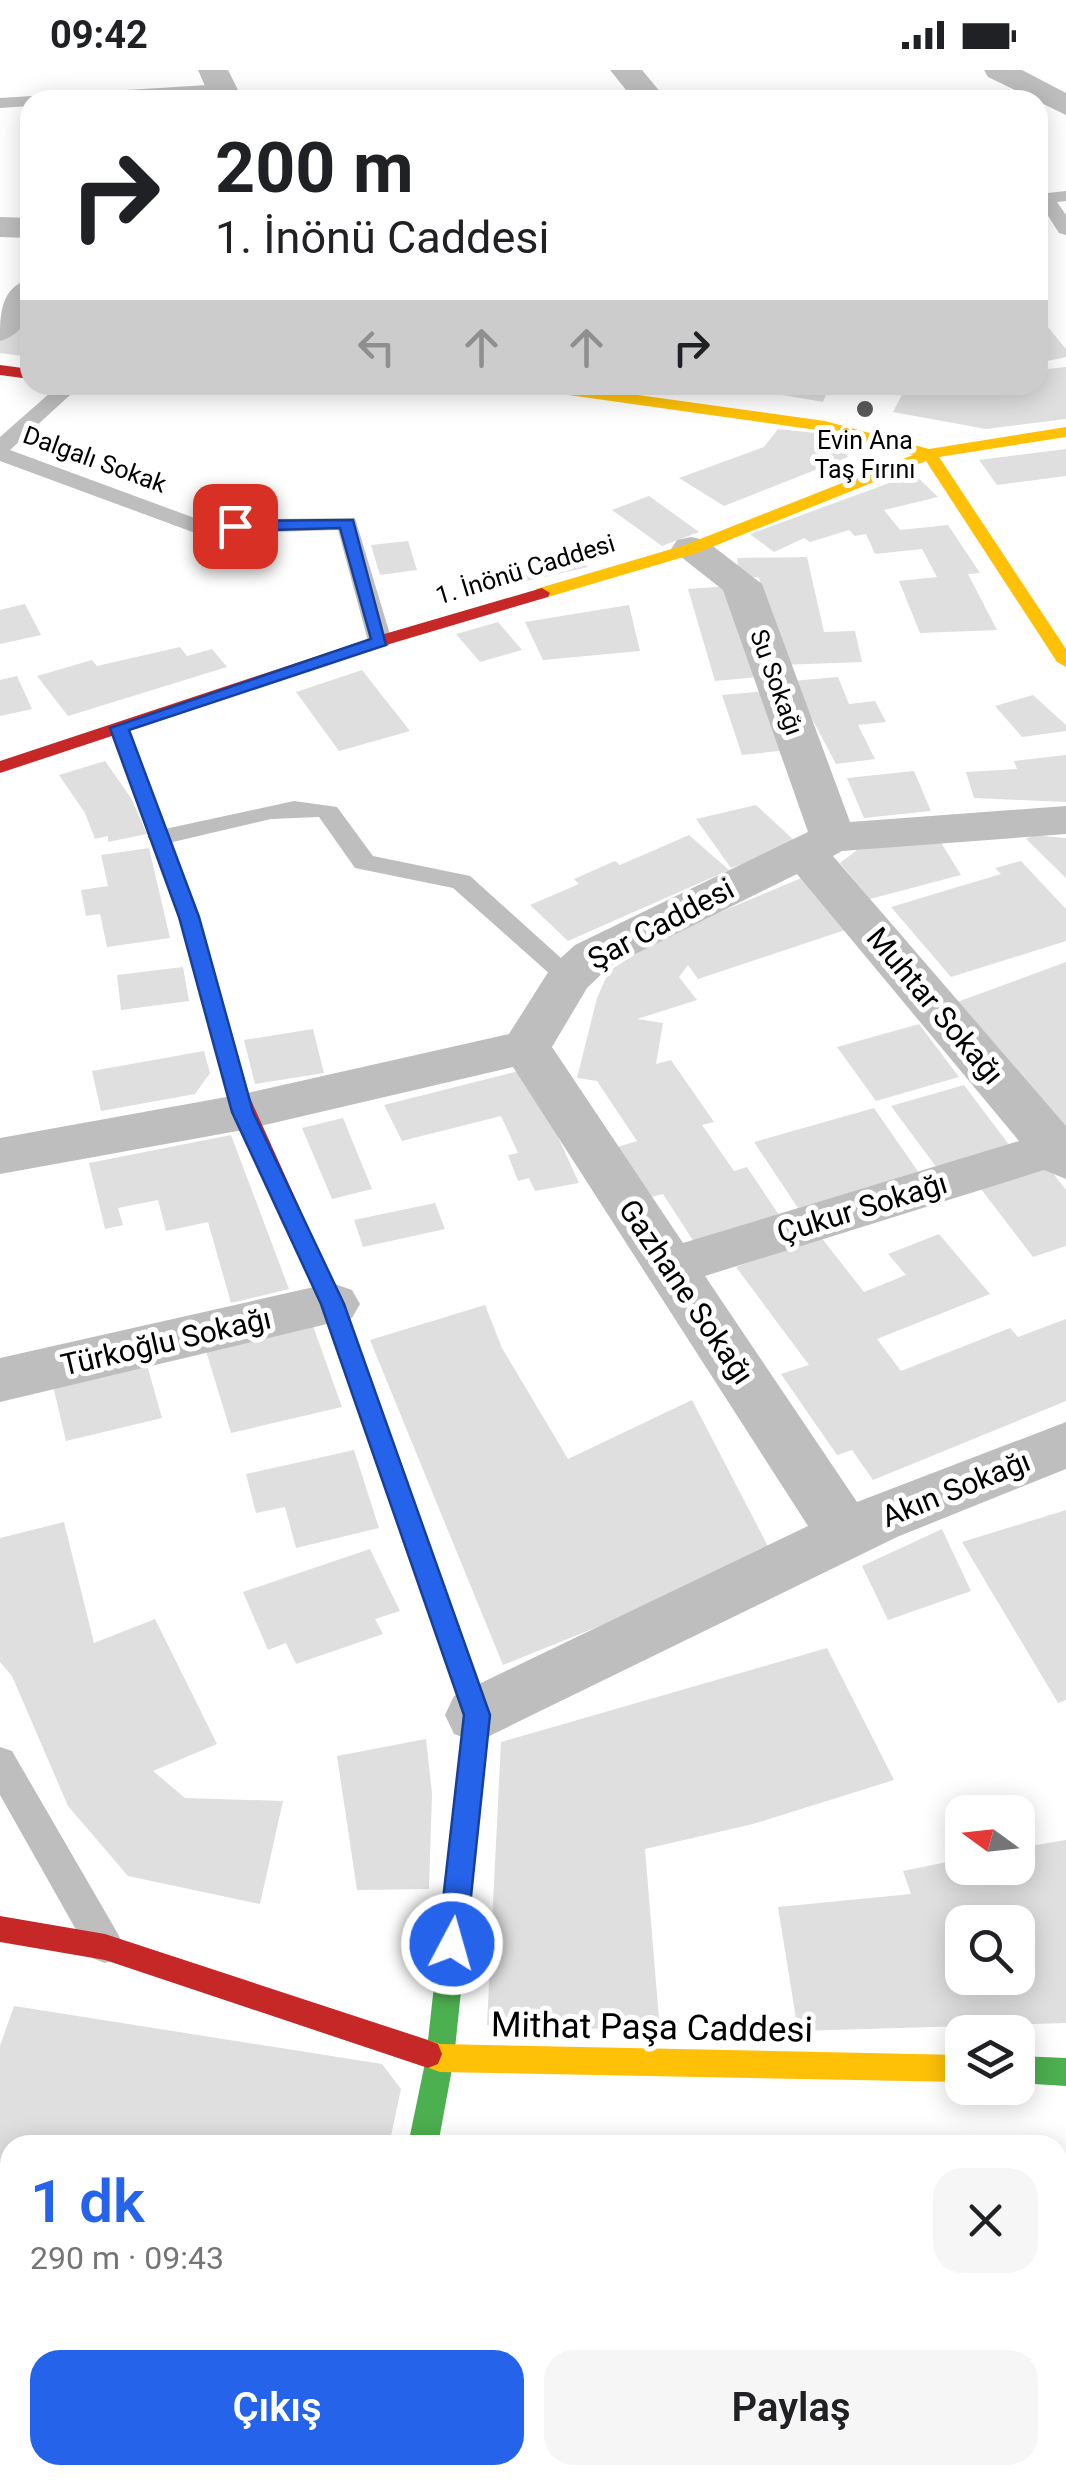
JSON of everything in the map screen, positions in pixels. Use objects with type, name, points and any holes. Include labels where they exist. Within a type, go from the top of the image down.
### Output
[{"type":"street","points":[[625,70],[642,90]]},
{"type":"street","points":[[999,70],[1036,90]]},
{"type":"street","points":[[0,330],[20,303]]},
{"type":"street","points":[[605,395],[825,426],[929,454],[1066,662]]},
{"type":"street","name":"1. İnönü Caddesi","points":[[0,767],[380,641],[691,548],[929,454],[1066,432]]},
{"type":"street","name":"Su Sokağı","points":[[691,548],[741,584],[818,845]]},
{"type":"street","points":[[119,728],[189,917],[242,1112],[332,1304],[477,1715],[440,2058],[425,2135]]},
{"type":"street","name":"Şar Caddesi","points":[[526,1047],[569,977],[592,956],[818,845],[1066,820]]},
{"type":"street","name":"Muhtar Sokağı","points":[[818,845],[1061,1154]]},
{"type":"street","points":[[0,1156],[242,1112],[526,1047]]},
{"type":"street","name":"Gazhane Sokağı","points":[[526,1047],[847,1536]]},
{"type":"street","name":"Çukur Sokağı","points":[[668,1267],[1061,1154]]},
{"type":"street","name":"Türkoğlu Sokağı","points":[[0,1380],[332,1304]]},
{"type":"street","name":"Akın Sokağı","points":[[477,1715],[876,1520],[1066,1445]]},
{"type":"street","name":"Mithat Paşa Caddesi","points":[[0,1929],[105,1947],[440,2058],[945,2069]]},
{"type":"street","points":[[1035,2071],[1066,2072]]},
{"type":"lane","points":[[170,90],[221,86]]},
{"type":"lane","points":[[1048,201],[1066,229]]},
{"type":"lane","name":"Dalgalı Sokak","points":[[60,395],[0,451],[198,527],[347,523],[380,641]]},
{"type":"lane","points":[[160,838],[294,808],[322,810],[332,814],[364,862],[461,882],[569,977]]},
{"type":"lane","points":[[0,1762],[105,1947]]},
{"type":"building","points":[[8,326],[20,328],[20,356],[0,353],[0,336]]},
{"type":"building","points":[[1048,327],[1066,349],[1066,357],[1048,361]]},
{"type":"building","points":[[1066,367],[1066,419],[986,429],[893,412],[902,395],[1048,395],[1048,369]]},
{"type":"building","points":[[783,395],[826,395],[823,402]]},
{"type":"building","points":[[778,429],[834,435],[848,457],[724,506],[679,478],[764,447]]},
{"type":"building","points":[[1066,449],[1066,476],[997,485],[979,460]]},
{"type":"building","points":[[914,474],[938,497],[884,510],[900,530],[948,525],[980,573],[968,574],[997,630],[920,633],[899,581],[937,577],[922,549],[875,554],[866,534],[855,536],[849,530],[810,542],[804,538],[774,552],[750,534]]},
{"type":"building","points":[[649,496],[699,532],[662,546],[612,510]]},
{"type":"building","points":[[408,541],[417,570],[380,575],[371,545]]},
{"type":"building","points":[[572,553],[588,567],[466,595],[458,579],[520,570]]},
{"type":"building","points":[[807,557],[824,632],[855,631],[862,662],[779,665],[759,578],[739,574],[737,558]]},
{"type":"building","points":[[728,586],[758,677],[715,681],[688,589]]},
{"type":"building","points":[[25,604],[41,635],[0,644],[0,610]]},
{"type":"building","points":[[629,605],[640,651],[543,660],[525,622]]},
{"type":"building","points":[[498,622],[522,650],[480,662],[456,634]]},
{"type":"building","points":[[180,647],[187,656],[212,649],[227,667],[68,716],[37,676],[92,660],[97,666]]},
{"type":"building","points":[[362,670],[410,731],[339,751],[296,692]]},
{"type":"building","points":[[17,676],[32,709],[0,716],[0,680]]},
{"type":"building","points":[[838,677],[849,704],[875,701],[886,722],[858,725],[875,759],[836,764],[792,681]]},
{"type":"building","points":[[767,691],[789,750],[742,755],[722,695]]},
{"type":"building","points":[[1033,695],[1066,725],[1066,731],[1022,737],[995,706]]},
{"type":"building","points":[[1066,755],[1066,802],[974,798],[966,772],[1017,769],[1014,761]]},
{"type":"building","points":[[105,761],[131,798],[147,834],[108,842],[108,836],[95,839],[85,813],[59,775]]},
{"type":"building","points":[[914,771],[931,811],[864,818],[847,778]]},
{"type":"building","points":[[756,805],[797,843],[731,868],[696,819]]},
{"type":"building","points":[[689,835],[729,870],[568,941],[530,905],[579,884],[574,879],[615,861],[620,865]]},
{"type":"building","points":[[1033,835],[1066,838],[1066,878],[1026,839]]},
{"type":"building","points":[[938,838],[961,875],[870,899],[840,863],[857,850]]},
{"type":"building","points":[[149,848],[170,938],[107,947],[100,914],[86,916],[81,890],[108,886],[101,855]]},
{"type":"building","points":[[1021,861],[1066,909],[1066,941],[951,977],[891,907],[1001,874],[995,868]]},
{"type":"building","points":[[811,874],[851,928],[698,979],[688,965],[679,977],[697,1000],[637,1019],[663,1023],[656,1064],[671,1060],[714,1122],[702,1125],[734,1171],[747,1167],[779,1215],[694,1242],[663,1194],[644,1199],[611,1149],[637,1141],[597,1081],[577,1078],[597,998],[609,971],[665,935]]},
{"type":"building","points":[[1066,962],[1066,1131],[949,1005]]},
{"type":"building","points":[[183,967],[189,1001],[121,1010],[117,975]]},
{"type":"building","points":[[919,1024],[959,1077],[876,1101],[837,1047]]},
{"type":"building","points":[[313,1029],[324,1073],[255,1084],[244,1040]]},
{"type":"building","points":[[204,1051],[210,1073],[195,1094],[101,1111],[92,1071]]},
{"type":"building","points":[[527,1069],[579,1183],[535,1191],[529,1178],[518,1181],[508,1155],[518,1153],[501,1116],[402,1141],[384,1105]]},
{"type":"building","points":[[964,1085],[1010,1146],[937,1168],[891,1106]]},
{"type":"building","points":[[874,1108],[919,1173],[798,1208],[754,1142]]},
{"type":"building","points":[[343,1118],[372,1189],[332,1199],[302,1128]]},
{"type":"building","points":[[231,1135],[289,1289],[231,1303],[208,1222],[166,1231],[158,1200],[118,1208],[123,1225],[105,1229],[89,1163]]},
{"type":"building","points":[[1049,1168],[1066,1190],[1066,1246],[1033,1257],[981,1189]]},
{"type":"building","points":[[435,1203],[445,1229],[363,1247],[354,1220]]},
{"type":"building","points":[[939,1234],[990,1294],[877,1339],[901,1371],[1010,1328],[1018,1337],[1066,1319],[1066,1401],[873,1480],[852,1450],[837,1455],[781,1374],[809,1365],[736,1267],[820,1236],[864,1292],[906,1275],[888,1254]]},
{"type":"building","points":[[485,1305],[502,1348],[568,1459],[692,1400],[773,1556],[503,1665],[370,1340]]},
{"type":"building","points":[[313,1326],[342,1407],[231,1433],[206,1351]]},
{"type":"building","points":[[147,1365],[162,1418],[66,1441],[53,1386]]},
{"type":"building","points":[[354,1450],[379,1528],[296,1548],[285,1507],[256,1513],[246,1474]]},
{"type":"building","points":[[1066,1510],[1066,1700],[1058,1703],[962,1542]]},
{"type":"building","points":[[64,1522],[94,1643],[155,1619],[217,1744],[153,1771],[185,1798],[283,1801],[260,1904],[128,1876],[68,1806],[12,1676],[0,1662],[0,1538]]},
{"type":"building","points":[[942,1529],[971,1591],[888,1620],[862,1566]]},
{"type":"building","points":[[370,1549],[400,1611],[375,1619],[383,1634],[296,1664],[286,1643],[268,1650],[243,1592]]},
{"type":"building","points":[[827,1648],[894,1780],[753,1824],[645,1849],[660,2031],[487,2025],[501,1742]]},
{"type":"building","points":[[426,1739],[432,1793],[429,1889],[357,1890],[337,1756]]},
{"type":"building","points":[[1066,1840],[1066,2023],[1035,2024],[1035,2015],[945,2015],[945,2027],[798,2031],[778,1907],[911,1894],[903,1871],[945,1862],[945,1885],[1035,1885],[1035,1845]]},
{"type":"building","points":[[14,2006],[382,2064],[401,2089],[391,2135],[0,2135],[0,2046]]},
{"type":"traffic: fast","points":[[119,727],[189,917],[239,1098]]},
{"type":"traffic: fast","points":[[425,2135],[440,2058],[477,1715],[458,1660]]},
{"type":"traffic: fast","points":[[1035,2071],[1066,2072]]},
{"type":"traffic: slow","points":[[604,395],[825,426],[929,454],[1066,662]]},
{"type":"traffic: slow","points":[[542,593],[691,549],[929,454],[1066,432]]},
{"type":"traffic: slow","points":[[428,2054],[440,2058],[945,2069]]},
{"type":"traffic: jam","points":[[0,370],[20,373]]},
{"type":"traffic: jam","points":[[0,767],[387,639],[542,593]]},
{"type":"traffic: jam","points":[[239,1098],[332,1304],[458,1660]]},
{"type":"traffic: jam","points":[[0,1929],[105,1947],[428,2054]]},
{"type":"place","name":"Evin Ana Taş Fırını","points":[[865,409]]},
{"type":"route","points":[[235,526],[347,523],[380,641],[119,728],[189,917],[242,1112],[332,1304],[477,1715],[452,1944]]}]
